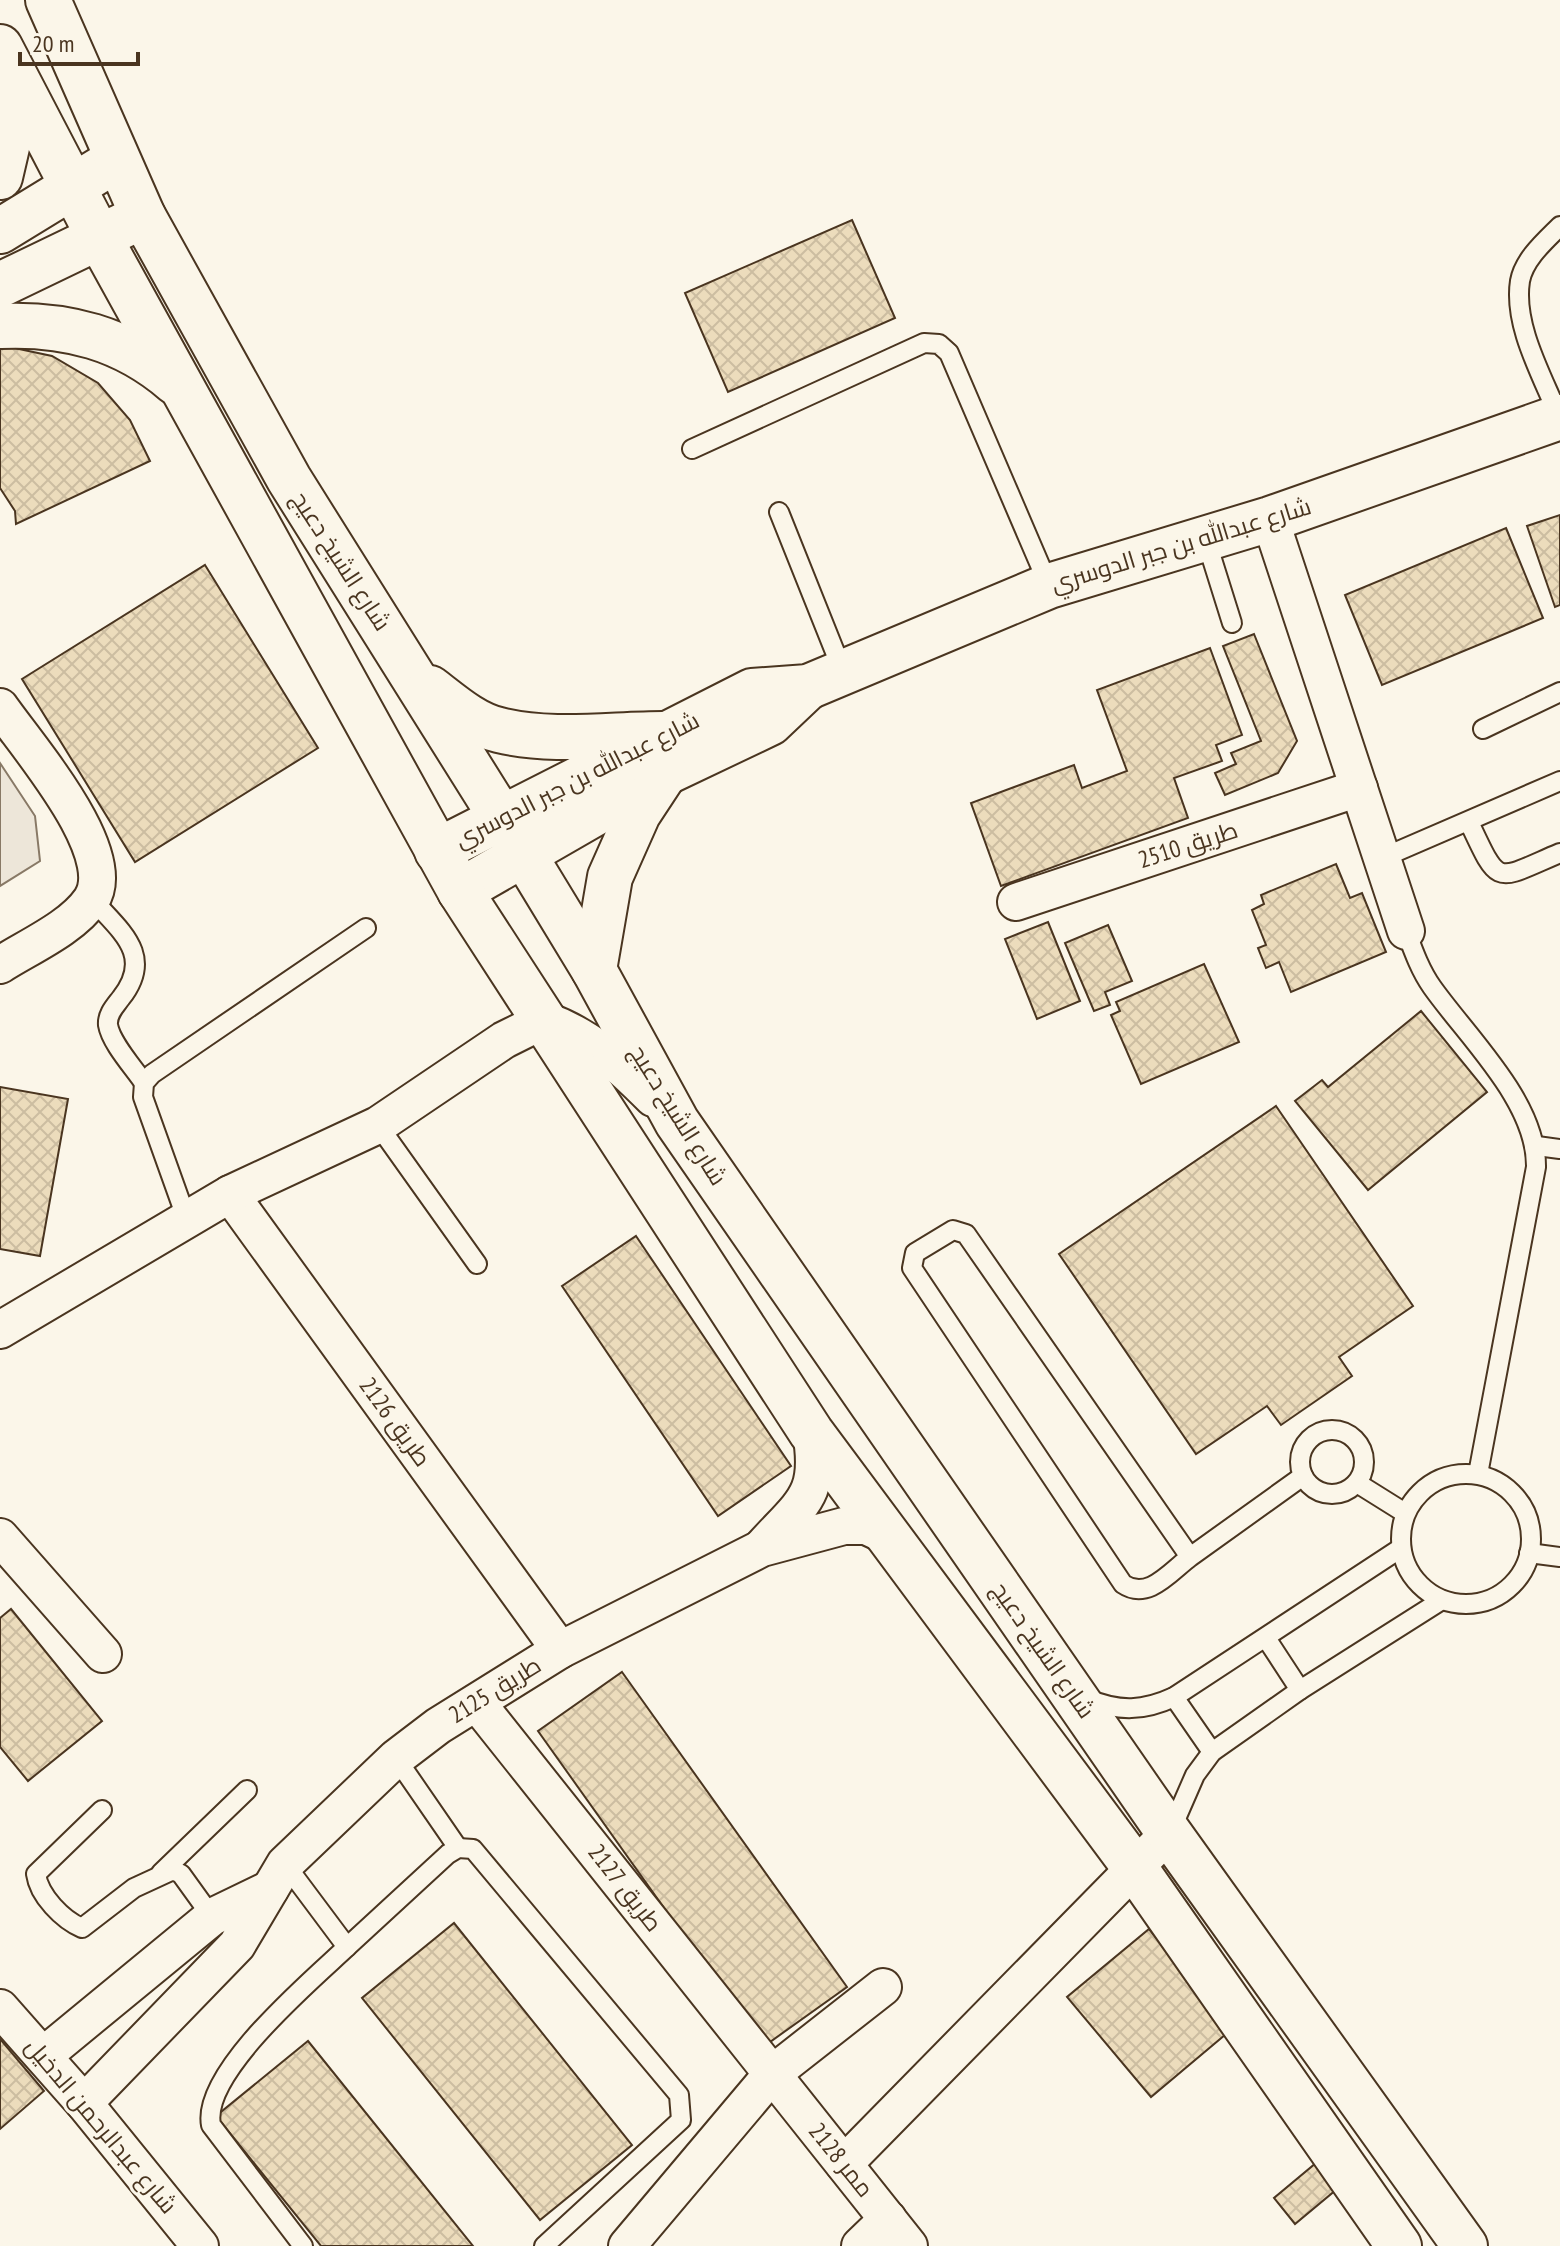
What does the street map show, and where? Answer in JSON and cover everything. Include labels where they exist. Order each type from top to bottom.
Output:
[{"type":"main road","name":"شارع الشيخ دعيج","points":[[48,0],[143,216],[289,479],[415,677],[594,970],[677,1122],[1169,1833],[1465,2246]]},
{"type":"main road","name":"شارع الشيخ دعيج","points":[[6,59],[99,237],[460,891],[811,1432],[1135,1868],[1399,2246]]},
{"type":"main road","points":[[0,177],[14,117],[6,59]]},
{"type":"main road","points":[[0,231],[116,160]]},
{"type":"main road","points":[[0,285],[143,216]]},
{"type":"main road","points":[[0,326],[43,325],[97,336],[157,367],[183,389]]},
{"type":"main road","name":"شارع عبدالله بن جبر الدوسري","points":[[437,851],[512,835],[664,753],[770,723],[826,679],[1049,586],[1270,519],[1560,417]]},
{"type":"main road","points":[[415,677],[463,714],[499,730],[555,735],[664,753],[610,877],[594,970]]},
{"type":"main road","name":"شارع عبدالله بن جبر الدوسري","points":[[460,891],[512,835]]},
{"type":"street","points":[[1270,519],[1406,931]]},
{"type":"street","points":[[0,707],[94,849],[98,874],[92,899],[74,917],[0,965]]},
{"type":"street","name":"طريق 2510","points":[[1016,902],[1359,788]]},
{"type":"street","points":[[0,1330],[230,1194],[378,1125],[504,1040],[544,1020],[593,1043],[622,1066],[677,1122]]},
{"type":"street","name":"طريق 2126","points":[[230,1194],[560,1650]]},
{"type":"street","name":"طريق 2125","points":[[762,1548],[811,1488],[817,1467],[811,1432]]},
{"type":"street","name":"طريق 2125","points":[[84,2103],[237,1945],[278,1877],[396,1758],[560,1650],[762,1548],[844,1526],[866,1526],[892,1538]]},
{"type":"street","points":[[0,1537],[103,1654]]},
{"type":"street","name":"طريق 2127","points":[[477,1703],[772,2074]]},
{"type":"street","points":[[844,2164],[1169,1833]]},
{"type":"street","name":"طريق 2125","points":[[43,2056],[212,1917],[278,1877]]},
{"type":"street","points":[[627,2246],[772,2074],[883,1987]]},
{"type":"street","name":"شارع عبدالرحمن الدخيل","points":[[0,2008],[84,2103],[200,2246]]},
{"type":"street","name":"ممر 2128","points":[[772,2074],[899,2232]]},
{"type":"street","points":[[860,2246],[899,2232]]},
{"type":"lane","points":[[1560,226],[1529,260],[1520,281],[1526,332],[1560,417]]},
{"type":"lane","points":[[692,449],[924,343],[939,344],[949,353],[990,442],[1049,586]]},
{"type":"lane","points":[[779,512],[826,679]]},
{"type":"lane","points":[[1206,540],[1232,623]]},
{"type":"lane","points":[[1483,729],[1560,692]]},
{"type":"lane","points":[[1382,858],[1560,781]]},
{"type":"lane","points":[[1469,822],[1490,868],[1500,874],[1510,874],[1560,853]]},
{"type":"lane","points":[[92,899],[129,942],[136,957],[135,972],[110,1013],[108,1026],[144,1083],[143,1097],[187,1220]]},
{"type":"lane","points":[[144,1083],[152,1074],[366,928]]},
{"type":"lane","points":[[1406,931],[1431,986],[1494,1070],[1531,1127],[1537,1146],[1536,1167],[1478,1474]]},
{"type":"lane","points":[[378,1125],[477,1264]]},
{"type":"lane","points":[[1537,1146],[1560,1149]]},
{"type":"lane","points":[[1190,1557],[966,1234],[953,1230],[915,1253],[912,1268],[1123,1584],[1133,1591],[1146,1591],[1303,1476]]},
{"type":"lane","points":[[1330,1429],[1343,1431],[1361,1448],[1363,1472],[1357,1483],[1347,1491],[1322,1493],[1303,1476],[1300,1464],[1308,1440],[1330,1429]]},
{"type":"lane","points":[[1478,1474],[1497,1482],[1514,1495],[1525,1512],[1531,1532],[1529,1553],[1523,1571],[1497,1597],[1479,1603],[1442,1600],[1415,1580],[1401,1548],[1405,1513],[1427,1486],[1443,1477],[1478,1474]]},
{"type":"lane","points":[[1357,1483],[1405,1513]]},
{"type":"lane","points":[[1066,1683],[1085,1698],[1106,1707],[1129,1710],[1153,1707],[1174,1697],[1401,1548]]},
{"type":"lane","points":[[1529,1553],[1560,1557]]},
{"type":"lane","points":[[1169,1833],[1195,1775],[1212,1752],[1300,1690],[1442,1600]]},
{"type":"lane","points":[[1266,1638],[1300,1690]]},
{"type":"lane","points":[[1174,1697],[1212,1752]]},
{"type":"lane","points":[[396,1758],[458,1848]]},
{"type":"lane","points":[[102,1810],[36,1874],[47,1898],[67,1920],[82,1928],[134,1888],[161,1873],[247,1790]]},
{"type":"lane","points":[[303,2246],[210,2119],[222,2085],[263,2025],[458,1848],[473,1849],[679,2095],[683,2110],[681,2120],[664,2138],[544,2246]]},
{"type":"lane","points":[[161,1873],[173,1870],[181,1874],[212,1917]]},
{"type":"lane","points":[[278,1877],[347,1947]]},
{"type":"shaded area","points":[[0,763],[35,816],[40,861],[0,886]]},
{"type":"building","points":[[852,220],[895,318],[728,392],[685,293]]},
{"type":"building","points":[[0,345],[52,356],[98,383],[130,420],[150,461],[16,524],[15,511],[0,488]]},
{"type":"building","points":[[1560,515],[1560,605],[1555,607],[1527,526]]},
{"type":"building","points":[[1506,528],[1543,618],[1382,685],[1345,595]]},
{"type":"building","points":[[205,565],[318,748],[135,862],[22,679]]},
{"type":"building","points":[[1254,634],[1297,741],[1278,773],[1225,795],[1215,773],[1236,764],[1231,753],[1261,741],[1223,646]]},
{"type":"building","points":[[1210,648],[1242,735],[1216,745],[1222,761],[1174,778],[1188,818],[1001,886],[971,803],[1074,765],[1082,788],[1127,771],[1097,690]]},
{"type":"building","points":[[1336,864],[1350,898],[1362,893],[1386,952],[1291,992],[1279,962],[1266,968],[1258,948],[1266,945],[1252,910],[1264,904],[1261,895]]},
{"type":"building","points":[[1048,922],[1080,1001],[1037,1019],[1005,939]]},
{"type":"building","points":[[1108,925],[1132,981],[1105,992],[1110,1005],[1094,1011],[1065,943]]},
{"type":"building","points":[[1204,964],[1239,1042],[1141,1084],[1111,1015],[1120,1011],[1116,1002]]},
{"type":"building","points":[[1421,1011],[1487,1092],[1368,1190],[1295,1101],[1322,1080],[1328,1087]]},
{"type":"building","points":[[0,1087],[68,1099],[40,1256],[0,1249]]},
{"type":"building","points":[[1276,1106],[1413,1306],[1339,1357],[1352,1376],[1281,1425],[1267,1406],[1196,1454],[1059,1254]]},
{"type":"building","points":[[636,1236],[791,1466],[718,1516],[562,1286]]},
{"type":"building","points":[[11,1609],[102,1721],[28,1781],[0,1747],[0,1618]]},
{"type":"building","points":[[622,1672],[847,1987],[763,2047],[538,1731]]},
{"type":"building","points":[[454,1923],[632,2145],[540,2220],[362,1998]]},
{"type":"building","points":[[1149,1929],[1232,2029],[1151,2097],[1067,1997]]},
{"type":"building","points":[[0,2039],[44,2091],[0,2129]]},
{"type":"building","points":[[308,2041],[473,2246],[321,2246],[216,2116]]},
{"type":"building","points":[[1322,2158],[1343,2184],[1295,2224],[1274,2198]]}]
